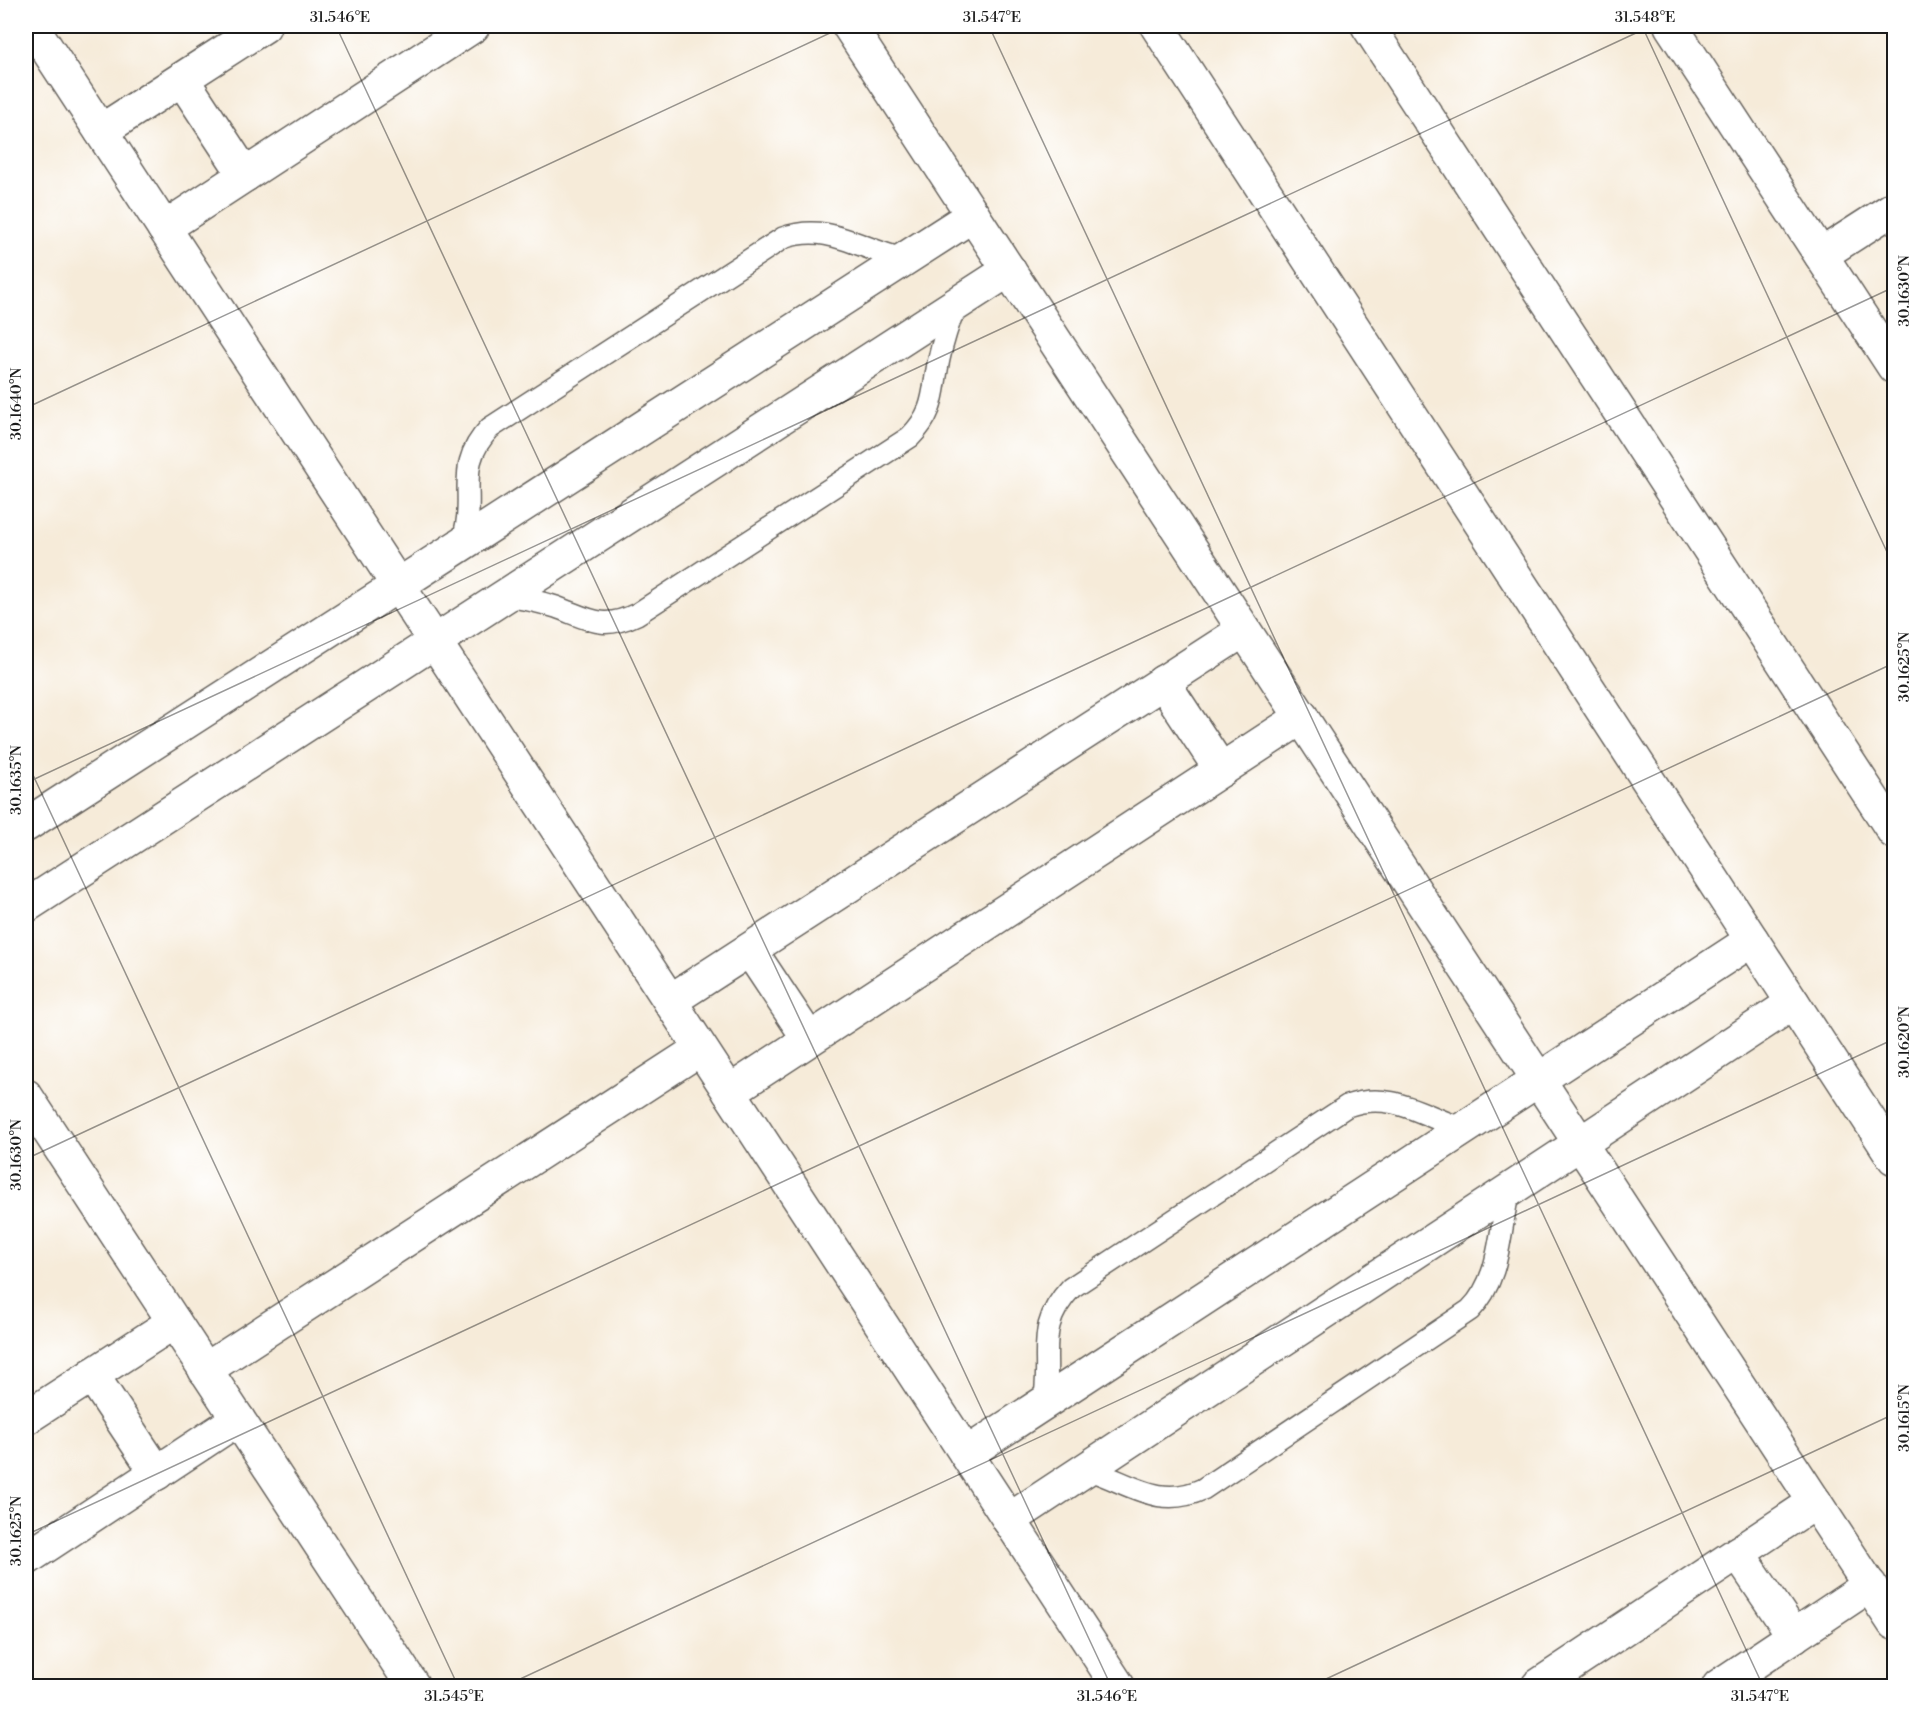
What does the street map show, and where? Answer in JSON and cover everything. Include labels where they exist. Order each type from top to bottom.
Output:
[{"type":"street","points":[[32,26],[1118,1686]]},
{"type":"street","points":[[100,131],[264,26]]},
{"type":"street","points":[[164,228],[473,26]]},
{"type":"street","points":[[849,26],[1894,1623]]},
{"type":"street","points":[[1157,26],[1894,1158]]},
{"type":"street","points":[[1368,26],[1894,832]]},
{"type":"street","points":[[1671,26],[1821,255],[1891,355]]},
{"type":"street","points":[[182,78],[245,175]]},
{"type":"street","points":[[1821,255],[1894,208]]},
{"type":"street","points":[[26,825],[973,215]]},
{"type":"street","points":[[26,906],[1009,270]]},
{"type":"street","points":[[670,1001],[1245,630]]},
{"type":"street","points":[[1163,682],[1221,770]]},
{"type":"street","points":[[729,1092],[1302,717]]},
{"type":"street","points":[[966,1455],[1752,940]]},
{"type":"street","points":[[750,950],[809,1039]]},
{"type":"street","points":[[1009,1520],[1793,1003]]},
{"type":"street","points":[[206,1370],[700,1049]]},
{"type":"street","points":[[26,1096],[413,1686]]},
{"type":"street","points":[[26,1418],[174,1322]]},
{"type":"street","points":[[92,1375],[157,1473]]},
{"type":"street","points":[[26,1558],[238,1419]]},
{"type":"street","points":[[1538,1686],[1815,1502]]},
{"type":"street","points":[[1738,1553],[1794,1636]]},
{"type":"street","points":[[1719,1686],[1870,1585]]},
{"type":"lane","points":[[461,544],[469,517],[467,472],[470,456],[490,428],[783,238],[805,232],[828,233],[903,259]]},
{"type":"lane","points":[[505,596],[554,607],[582,620],[596,623],[625,620],[638,614],[910,437],[921,426],[930,411],[944,341],[956,304]]},
{"type":"lane","points":[[1044,1403],[1048,1375],[1046,1332],[1059,1300],[1071,1288],[1337,1113],[1361,1101],[1391,1101],[1464,1129]]},
{"type":"lane","points":[[1086,1469],[1163,1498],[1177,1498],[1203,1489],[1476,1305],[1490,1284],[1495,1270],[1509,1190]]}]
